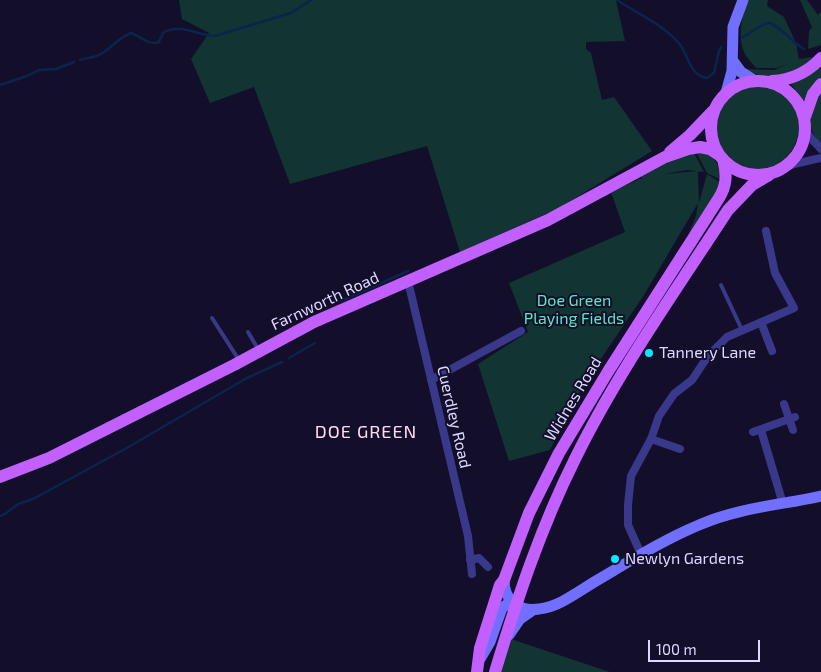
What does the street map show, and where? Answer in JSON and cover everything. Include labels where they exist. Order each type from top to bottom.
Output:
[{"type":"main road","points":[[821,58],[796,76],[781,81],[755,81],[740,84],[726,93],[715,109],[712,121],[711,135],[715,149],[736,171],[752,176],[774,172],[788,162],[798,149],[804,136],[805,123],[813,94],[821,84]]},
{"type":"main road","points":[[769,82],[783,86],[796,97],[803,110],[805,123]]},
{"type":"main road","name":"Farnworth Road","points":[[664,157],[690,135],[715,109]]},
{"type":"main road","name":"Farnworth Road","points":[[0,477],[49,458],[240,362],[314,322],[548,220],[664,157],[700,147],[710,149],[721,157]]},
{"type":"main road","name":"Widnes Road","points":[[477,672],[480,648],[500,585],[504,580],[529,513],[559,453],[591,399],[724,189],[726,175],[721,157]]},
{"type":"main road","name":"Widnes Road","points":[[495,672],[516,604],[549,516],[575,459],[606,400],[728,210],[752,185],[774,172]]},
{"type":"street","points":[[726,93],[733,61],[731,43],[733,27],[743,0]]},
{"type":"street","points":[[733,61],[741,72],[755,81]]},
{"type":"street","points":[[805,123],[809,136],[821,148]]},
{"type":"street","points":[[774,172],[794,164],[821,158]]},
{"type":"street","points":[[641,554],[628,525],[631,476],[652,439],[659,416],[674,394],[692,380],[708,356],[727,337],[794,308],[775,274],[766,231]]},
{"type":"street","name":"Cuerdley Road","points":[[408,281],[468,536],[472,574]]},
{"type":"street","points":[[761,322],[772,351]]},
{"type":"street","points":[[431,380],[521,331]]},
{"type":"street","points":[[784,404],[792,418],[793,430]]},
{"type":"street","points":[[783,504],[757,431],[792,418]]},
{"type":"street","points":[[652,439],[680,449]]},
{"type":"street","points":[[504,643],[520,619],[533,610],[545,608],[562,600],[641,554],[690,529],[713,519],[747,510],[821,496]]},
{"type":"street","points":[[470,560],[480,558],[488,567]]},
{"type":"street","points":[[504,580],[506,597],[516,604]]},
{"type":"street","points":[[480,659],[490,642],[502,608],[509,603],[533,610]]},
{"type":"lane","points":[[721,285],[742,330]]},
{"type":"lane","points":[[212,318],[240,362]]},
{"type":"lane","points":[[248,332],[259,351]]},
{"type":"green space","points":[[179,0],[616,0],[625,41],[586,42],[586,49],[591,53],[602,100],[614,97],[652,151],[559,208],[460,252],[427,146],[290,184],[254,87],[210,103],[191,59],[209,33],[182,19]]},
{"type":"green space","points":[[747,0],[768,0],[767,6],[784,17],[796,43],[799,59],[812,57],[814,59],[798,69],[780,75],[762,76],[745,69],[774,70],[790,63],[777,68],[756,68],[746,56],[742,46],[741,32]]},
{"type":"green space","points":[[800,0],[807,0],[818,15],[821,12],[821,45],[808,49],[809,31],[812,27]]},
{"type":"green space","points":[[821,66],[821,77],[804,101],[791,84]]},
{"type":"green space","points":[[751,86],[773,88],[788,97],[797,110],[799,126],[796,142],[788,156],[776,166],[759,171],[743,169],[730,161],[722,150],[717,136],[717,121],[723,107],[734,95]]},
{"type":"green space","points":[[821,91],[821,144],[812,131],[811,118]]},
{"type":"green space","points":[[702,151],[716,162],[721,180],[707,173],[697,154]]},
{"type":"green space","name":"Doe Green Playing Fields","points":[[694,153],[704,172],[698,171],[699,203],[707,174],[721,183],[719,189],[688,235],[696,216],[698,203],[644,295],[582,387],[550,450],[509,461],[478,364],[528,332],[509,283],[625,232],[611,192],[642,178],[640,175],[681,155]],"holes":[[[687,170],[697,171],[664,174]]]},
{"type":"green space","points":[[508,638],[610,672],[498,672]]},
{"type":"waterway","points":[[80,60],[101,54],[131,33],[151,43],[159,42],[163,33],[175,29],[215,36],[291,13],[311,0]]},
{"type":"waterway","points":[[617,0],[651,21],[675,39],[681,46],[693,70],[701,76],[707,78],[714,73],[721,47]]},
{"type":"waterway","points":[[743,37],[764,24],[770,23],[804,49]]},
{"type":"waterway","points":[[0,85],[39,70],[56,69],[74,62]]},
{"type":"waterway","points":[[341,301],[408,271]]},
{"type":"waterway","points":[[289,358],[315,343]]},
{"type":"waterway","points":[[0,516],[18,504],[33,499],[125,449],[245,379],[282,362]]},
{"type":"place","name":"Tannery Lane","points":[[649,353]]},
{"type":"place","name":"Newlyn Gardens","points":[[615,559]]},
{"type":"district","name":"DOE GREEN","points":[[366,432]]}]
